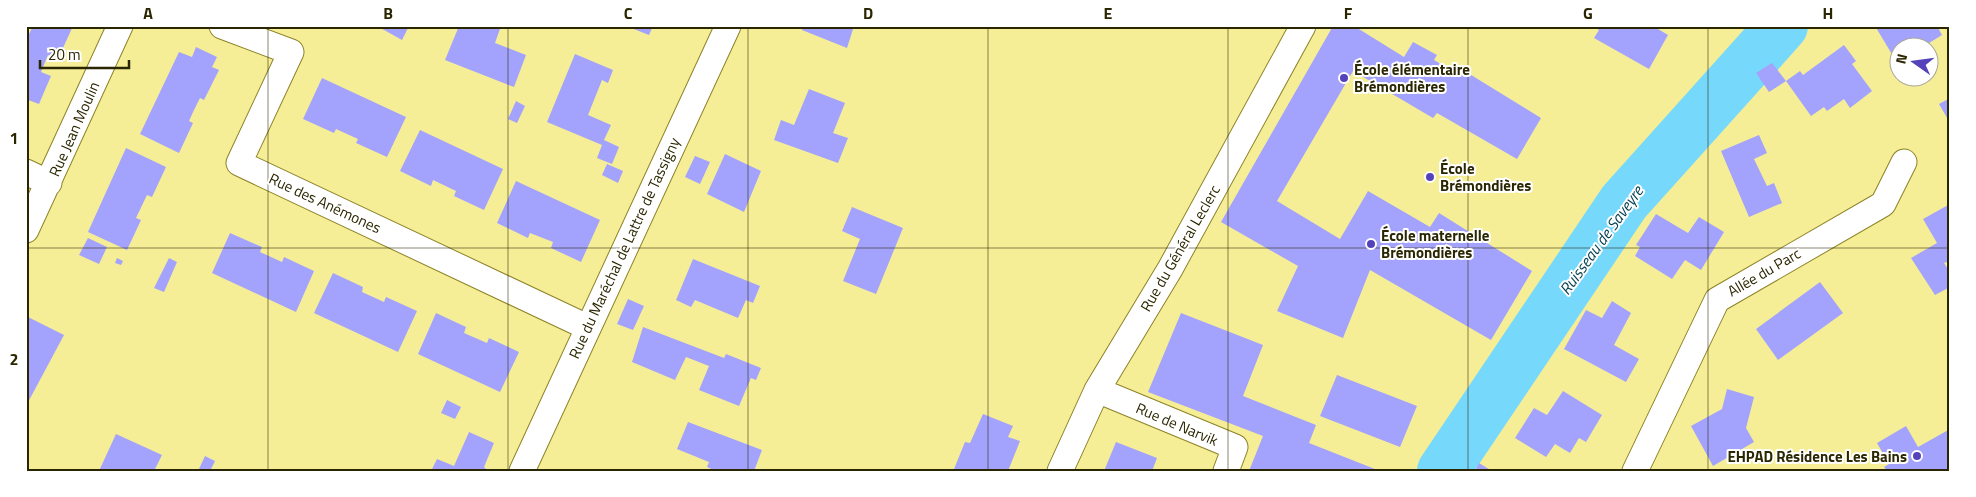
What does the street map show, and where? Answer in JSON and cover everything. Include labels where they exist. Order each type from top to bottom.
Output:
[{"type":"street","name":"Rue Jean Moulin","points":[[26,230],[120,26]]},
{"type":"street","name":"Rue des Anémones","points":[[222,26],[291,52],[239,163],[587,327]]},
{"type":"street","name":"Rue du Maréchal de Lattre de Tassigny","points":[[522,471],[587,327],[728,26]]},
{"type":"street","name":"Rue du Général Leclerc","points":[[1060,471],[1097,390],[1170,269],[1303,26]]},
{"type":"street","name":"Allée du Parc","points":[[1634,471],[1717,300],[1883,204],[1904,162]]},
{"type":"street","points":[[26,172],[49,183]]},
{"type":"street","name":"Rue de Narvik","points":[[1097,390],[1235,448],[1226,471]]},
{"type":"building","points":[[33,26],[73,26],[58,59],[48,55],[41,72],[51,76],[39,104],[28,100],[26,104],[26,40]]},
{"type":"building","points":[[377,26],[409,26],[402,40]]},
{"type":"building","points":[[459,26],[501,26],[495,43],[526,55],[514,87],[445,60]]},
{"type":"building","points":[[626,26],[653,26],[649,35]]},
{"type":"building","points":[[803,26],[854,26],[847,48],[802,30]]},
{"type":"building","points":[[1333,26],[1354,26],[1404,57],[1413,42],[1437,55],[1434,60],[1460,75],[1463,70],[1541,118],[1517,159],[1437,113],[1433,118],[1353,71],[1277,201],[1340,239],[1368,191],[1430,227],[1439,213],[1532,271],[1491,340],[1370,270],[1343,338],[1277,311],[1298,266],[1221,222]]},
{"type":"building","points":[[1593,26],[1653,26],[1668,35],[1649,69],[1594,38],[1599,30]]},
{"type":"building","points":[[1875,26],[1937,26],[1942,35],[1937,38],[1888,38],[1888,48]]},
{"type":"building","points":[[1844,45],[1856,61],[1852,64],[1872,91],[1850,108],[1844,99],[1827,111],[1824,107],[1811,116],[1786,81],[1800,71],[1803,75]]},
{"type":"building","points":[[196,47],[217,57],[212,67],[219,70],[204,100],[200,98],[194,110],[189,121],[193,123],[179,153],[140,134],[179,52],[192,57]]},
{"type":"building","points":[[575,54],[613,70],[608,83],[602,80],[588,115],[611,125],[604,140],[619,147],[612,164],[597,158],[602,145],[547,122]]},
{"type":"building","points":[[1772,63],[1786,81],[1769,92],[1756,73]]},
{"type":"building","points":[[322,78],[406,117],[387,157],[356,143],[358,139],[336,129],[334,133],[303,119]]},
{"type":"building","points":[[809,89],[845,103],[833,133],[848,138],[838,163],[774,140],[781,120],[794,125]]},
{"type":"building","points":[[1950,98],[1950,123],[1939,104]]},
{"type":"building","points":[[516,101],[525,106],[517,123],[508,119]]},
{"type":"building","points":[[420,130],[503,169],[484,210],[454,196],[456,191],[433,180],[431,186],[400,171]]},
{"type":"building","points":[[1759,135],[1767,153],[1754,159],[1767,186],[1774,183],[1782,203],[1749,217],[1721,151]]},
{"type":"building","points":[[126,148],[166,167],[152,197],[147,195],[136,218],[141,220],[127,250],[88,232]]},
{"type":"building","points":[[725,154],[761,171],[744,212],[707,194]]},
{"type":"building","points":[[695,156],[710,162],[700,184],[685,177]]},
{"type":"building","points":[[607,164],[623,171],[618,183],[602,175]]},
{"type":"building","points":[[516,181],[600,220],[581,262],[551,248],[553,242],[530,233],[528,238],[497,223]]},
{"type":"building","points":[[1950,204],[1950,261],[1944,263],[1950,272],[1950,287],[1935,295],[1911,258],[1937,243],[1923,219]]},
{"type":"building","points":[[852,207],[903,228],[876,294],[843,281],[860,239],[842,231]]},
{"type":"building","points":[[1656,214],[1688,233],[1699,217],[1724,232],[1701,270],[1685,260],[1672,279],[1635,256],[1640,247],[1636,245]]},
{"type":"building","points":[[230,233],[262,247],[260,252],[282,262],[284,257],[314,271],[296,312],[212,273]]},
{"type":"building","points":[[88,238],[107,247],[99,264],[79,255]]},
{"type":"building","points":[[117,258],[123,261],[121,265],[115,263]]},
{"type":"building","points":[[169,258],[177,262],[164,292],[154,288]]},
{"type":"building","points":[[693,259],[760,286],[753,303],[746,300],[738,318],[695,300],[691,307],[676,300]]},
{"type":"building","points":[[333,273],[363,287],[362,292],[384,302],[386,297],[417,311],[398,352],[314,313]]},
{"type":"building","points":[[1820,282],[1843,313],[1778,360],[1756,329]]},
{"type":"building","points":[[628,299],[644,306],[633,330],[617,324]]},
{"type":"building","points":[[1612,301],[1631,313],[1614,345],[1639,359],[1626,382],[1564,349],[1586,310],[1602,318]]},
{"type":"building","points":[[436,313],[466,327],[464,333],[487,343],[489,338],[519,352],[500,392],[418,354]]},
{"type":"building","points":[[1181,313],[1263,345],[1243,396],[1316,425],[1309,443],[1380,471],[1249,471],[1263,436],[1148,392]]},
{"type":"building","points":[[26,316],[64,335],[26,406]]},
{"type":"building","points":[[643,327],[724,358],[726,354],[761,368],[756,380],[751,378],[739,406],[699,390],[709,366],[686,357],[675,380],[632,362]]},
{"type":"building","points":[[1337,375],[1417,406],[1400,447],[1320,416]]},
{"type":"building","points":[[1727,389],[1754,397],[1746,428],[1754,442],[1713,466],[1691,426],[1722,409]]},
{"type":"building","points":[[1563,391],[1602,415],[1586,442],[1579,438],[1570,453],[1555,444],[1546,457],[1515,438],[1534,408],[1547,415]]},
{"type":"building","points":[[447,400],[461,407],[455,419],[441,413]]},
{"type":"building","points":[[983,414],[1013,426],[1008,437],[1020,441],[1008,471],[959,471],[954,469],[965,442],[970,443]]},
{"type":"building","points":[[688,422],[762,450],[754,471],[716,471],[707,467],[709,462],[677,449]]},
{"type":"building","name":"EHPAD Résidence Les Bains","points":[[1906,426],[1918,447],[1950,429],[1950,471],[1887,471],[1884,467],[1889,464],[1877,443]]},
{"type":"building","points":[[469,432],[494,443],[484,467],[488,471],[431,471],[437,459],[454,466]]},
{"type":"building","points":[[116,434],[162,455],[154,471],[99,471]]},
{"type":"building","points":[[1116,442],[1157,458],[1152,471],[1104,471]]},
{"type":"building","points":[[205,456],[215,461],[210,471],[199,469]]},
{"type":"building","points":[[1479,463],[1492,471],[1475,471]]},
{"type":"waterway","name":"Ruisseau de Saveyre","points":[[1443,471],[1624,202],[1782,26]]},
{"type":"place","name":"École élémentaire Brémondières","points":[[1344,78]]},
{"type":"place","name":"École Brémondières","points":[[1430,177]]},
{"type":"place","name":"École maternelle Brémondières","points":[[1371,244]]},
{"type":"place","name":"EHPAD Résidence Les Bains","points":[[1917,456]]}]
